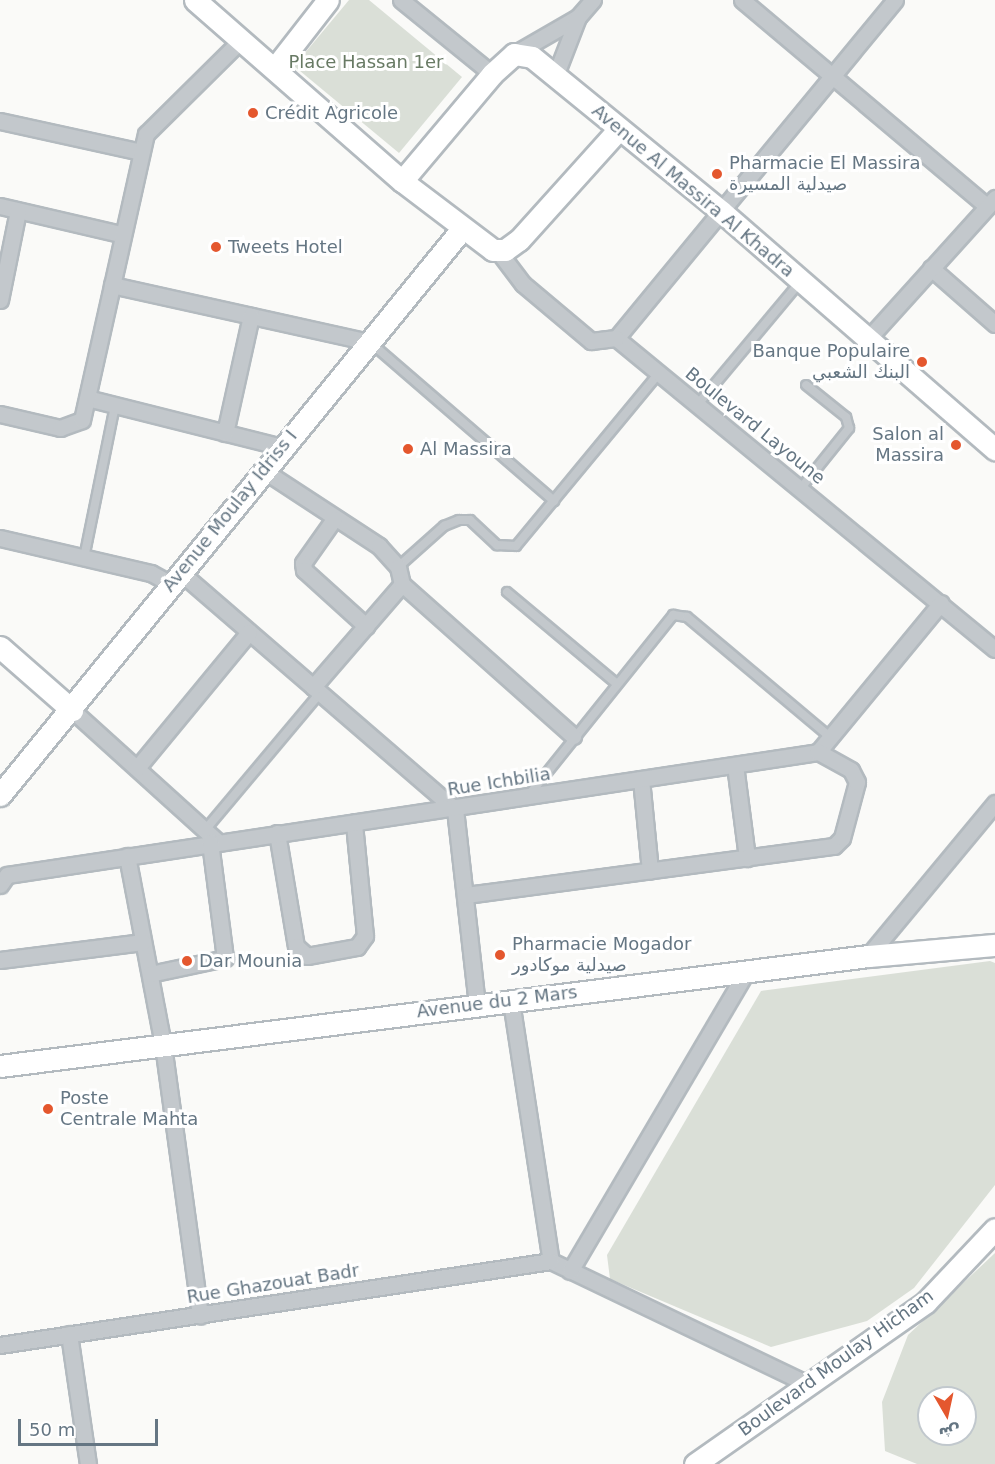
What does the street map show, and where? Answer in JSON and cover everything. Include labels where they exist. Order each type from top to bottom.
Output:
[{"type":"street","points":[[195,0],[402,181],[462,230],[498,251],[523,284],[582,335],[598,343],[616,338],[722,212],[830,74],[895,0]]},
{"type":"street","points":[[275,68],[328,0]]},
{"type":"street","points":[[401,0],[492,74]]},
{"type":"street","points":[[402,181],[492,74],[514,54],[578,17],[594,0]]},
{"type":"street","points":[[741,0],[991,202],[866,341]]},
{"type":"street","points":[[555,74],[578,17]]},
{"type":"street","points":[[0,414],[71,426],[82,420],[91,399],[120,234],[146,134],[241,40]]},
{"type":"street","name":"Avenue Al Massira Al Khadra","points":[[514,54],[532,57],[555,74],[618,130],[722,212],[866,341],[995,449]]},
{"type":"street","points":[[0,121],[141,152]]},
{"type":"street","points":[[498,251],[519,240],[618,130]]},
{"type":"street","points":[[0,206],[120,234]]},
{"type":"street","points":[[0,300],[18,211]]},
{"type":"street","name":"Avenue Moulay Idriss I","points":[[0,794],[72,710],[263,470],[462,230]]},
{"type":"street","points":[[931,268],[995,324]]},
{"type":"street","points":[[112,285],[370,342]]},
{"type":"street","points":[[225,433],[251,316]]},
{"type":"street","name":"Boulevard Layoune","points":[[616,338],[993,644]]},
{"type":"street","points":[[91,399],[282,447]]},
{"type":"street","points":[[263,470],[334,519],[379,546],[398,567],[402,584],[573,736]]},
{"type":"street","points":[[334,519],[303,563],[304,570],[366,626]]},
{"type":"street","points":[[0,538],[176,578],[249,632],[455,809],[477,1005]]},
{"type":"street","points":[[316,690],[402,584]]},
{"type":"street","points":[[466,895],[747,858],[839,843],[857,782],[851,770],[819,752],[829,736],[941,603]]},
{"type":"street","points":[[137,768],[249,632]]},
{"type":"street","points":[[0,647],[137,768],[210,838],[225,958],[150,974]]},
{"type":"street","name":"Rue Ichbilia","points":[[2,876],[127,856],[210,838],[278,833],[455,809],[819,752]]},
{"type":"street","points":[[735,765],[747,858]]},
{"type":"street","points":[[641,779],[651,871]]},
{"type":"street","points":[[868,956],[995,803]]},
{"type":"street","points":[[278,833],[296,946],[306,956],[357,947],[365,936],[354,823]]},
{"type":"street","points":[[127,856],[164,1045],[200,1315]]},
{"type":"street","points":[[0,960],[143,942]]},
{"type":"street","name":"Avenue du 2 Mars","points":[[0,1066],[868,956],[995,945]]},
{"type":"street","points":[[570,1270],[747,971]]},
{"type":"street","points":[[511,1001],[551,1261],[810,1385]]},
{"type":"street","name":"Boulevard Moulay Hicham","points":[[695,1464],[926,1302],[995,1229]]},
{"type":"street","name":"Rue Ghazouat Badr","points":[[0,1345],[551,1261]]},
{"type":"street","points":[[69,1334],[88,1464]]},
{"type":"lane","points":[[698,404],[800,282]]},
{"type":"lane","points":[[370,342],[554,501]]},
{"type":"lane","points":[[398,567],[444,526],[459,520],[470,520],[497,545],[516,546],[659,373]]},
{"type":"lane","points":[[801,488],[849,428],[846,417],[806,385]]},
{"type":"lane","points":[[84,558],[115,405]]},
{"type":"lane","points":[[507,592],[616,683]]},
{"type":"lane","points":[[527,798],[573,736],[667,620],[681,614],[829,736]]},
{"type":"lane","points":[[210,838],[316,690]]},
{"type":"green space","name":"Place Hassan 1er","points":[[349,0],[369,0],[462,77],[399,153],[294,66]]},
{"type":"green space","points":[[990,961],[995,963],[995,1185],[914,1288],[867,1321],[771,1347],[610,1279],[607,1255],[761,991]]},
{"type":"green space","points":[[995,1253],[995,1464],[917,1464],[885,1451],[882,1402],[908,1335]]},
{"type":"place","name":"Crédit Agricole","points":[[253,113]]},
{"type":"place","name":"Pharmacie El Massira صيدلية المسيرة","points":[[717,174]]},
{"type":"place","name":"Tweets Hotel","points":[[216,247]]},
{"type":"place","name":"Banque Populaire البنك الشعبي","points":[[922,362]]},
{"type":"place","name":"Salon al Massira","points":[[956,445]]},
{"type":"place","name":"Al Massira","points":[[408,449]]},
{"type":"place","name":"Pharmacie Mogador صيدلية موكادور","points":[[500,955]]},
{"type":"place","name":"Dar Mounia","points":[[187,961]]},
{"type":"place","name":"Poste Centrale Mahta","points":[[48,1109]]}]
